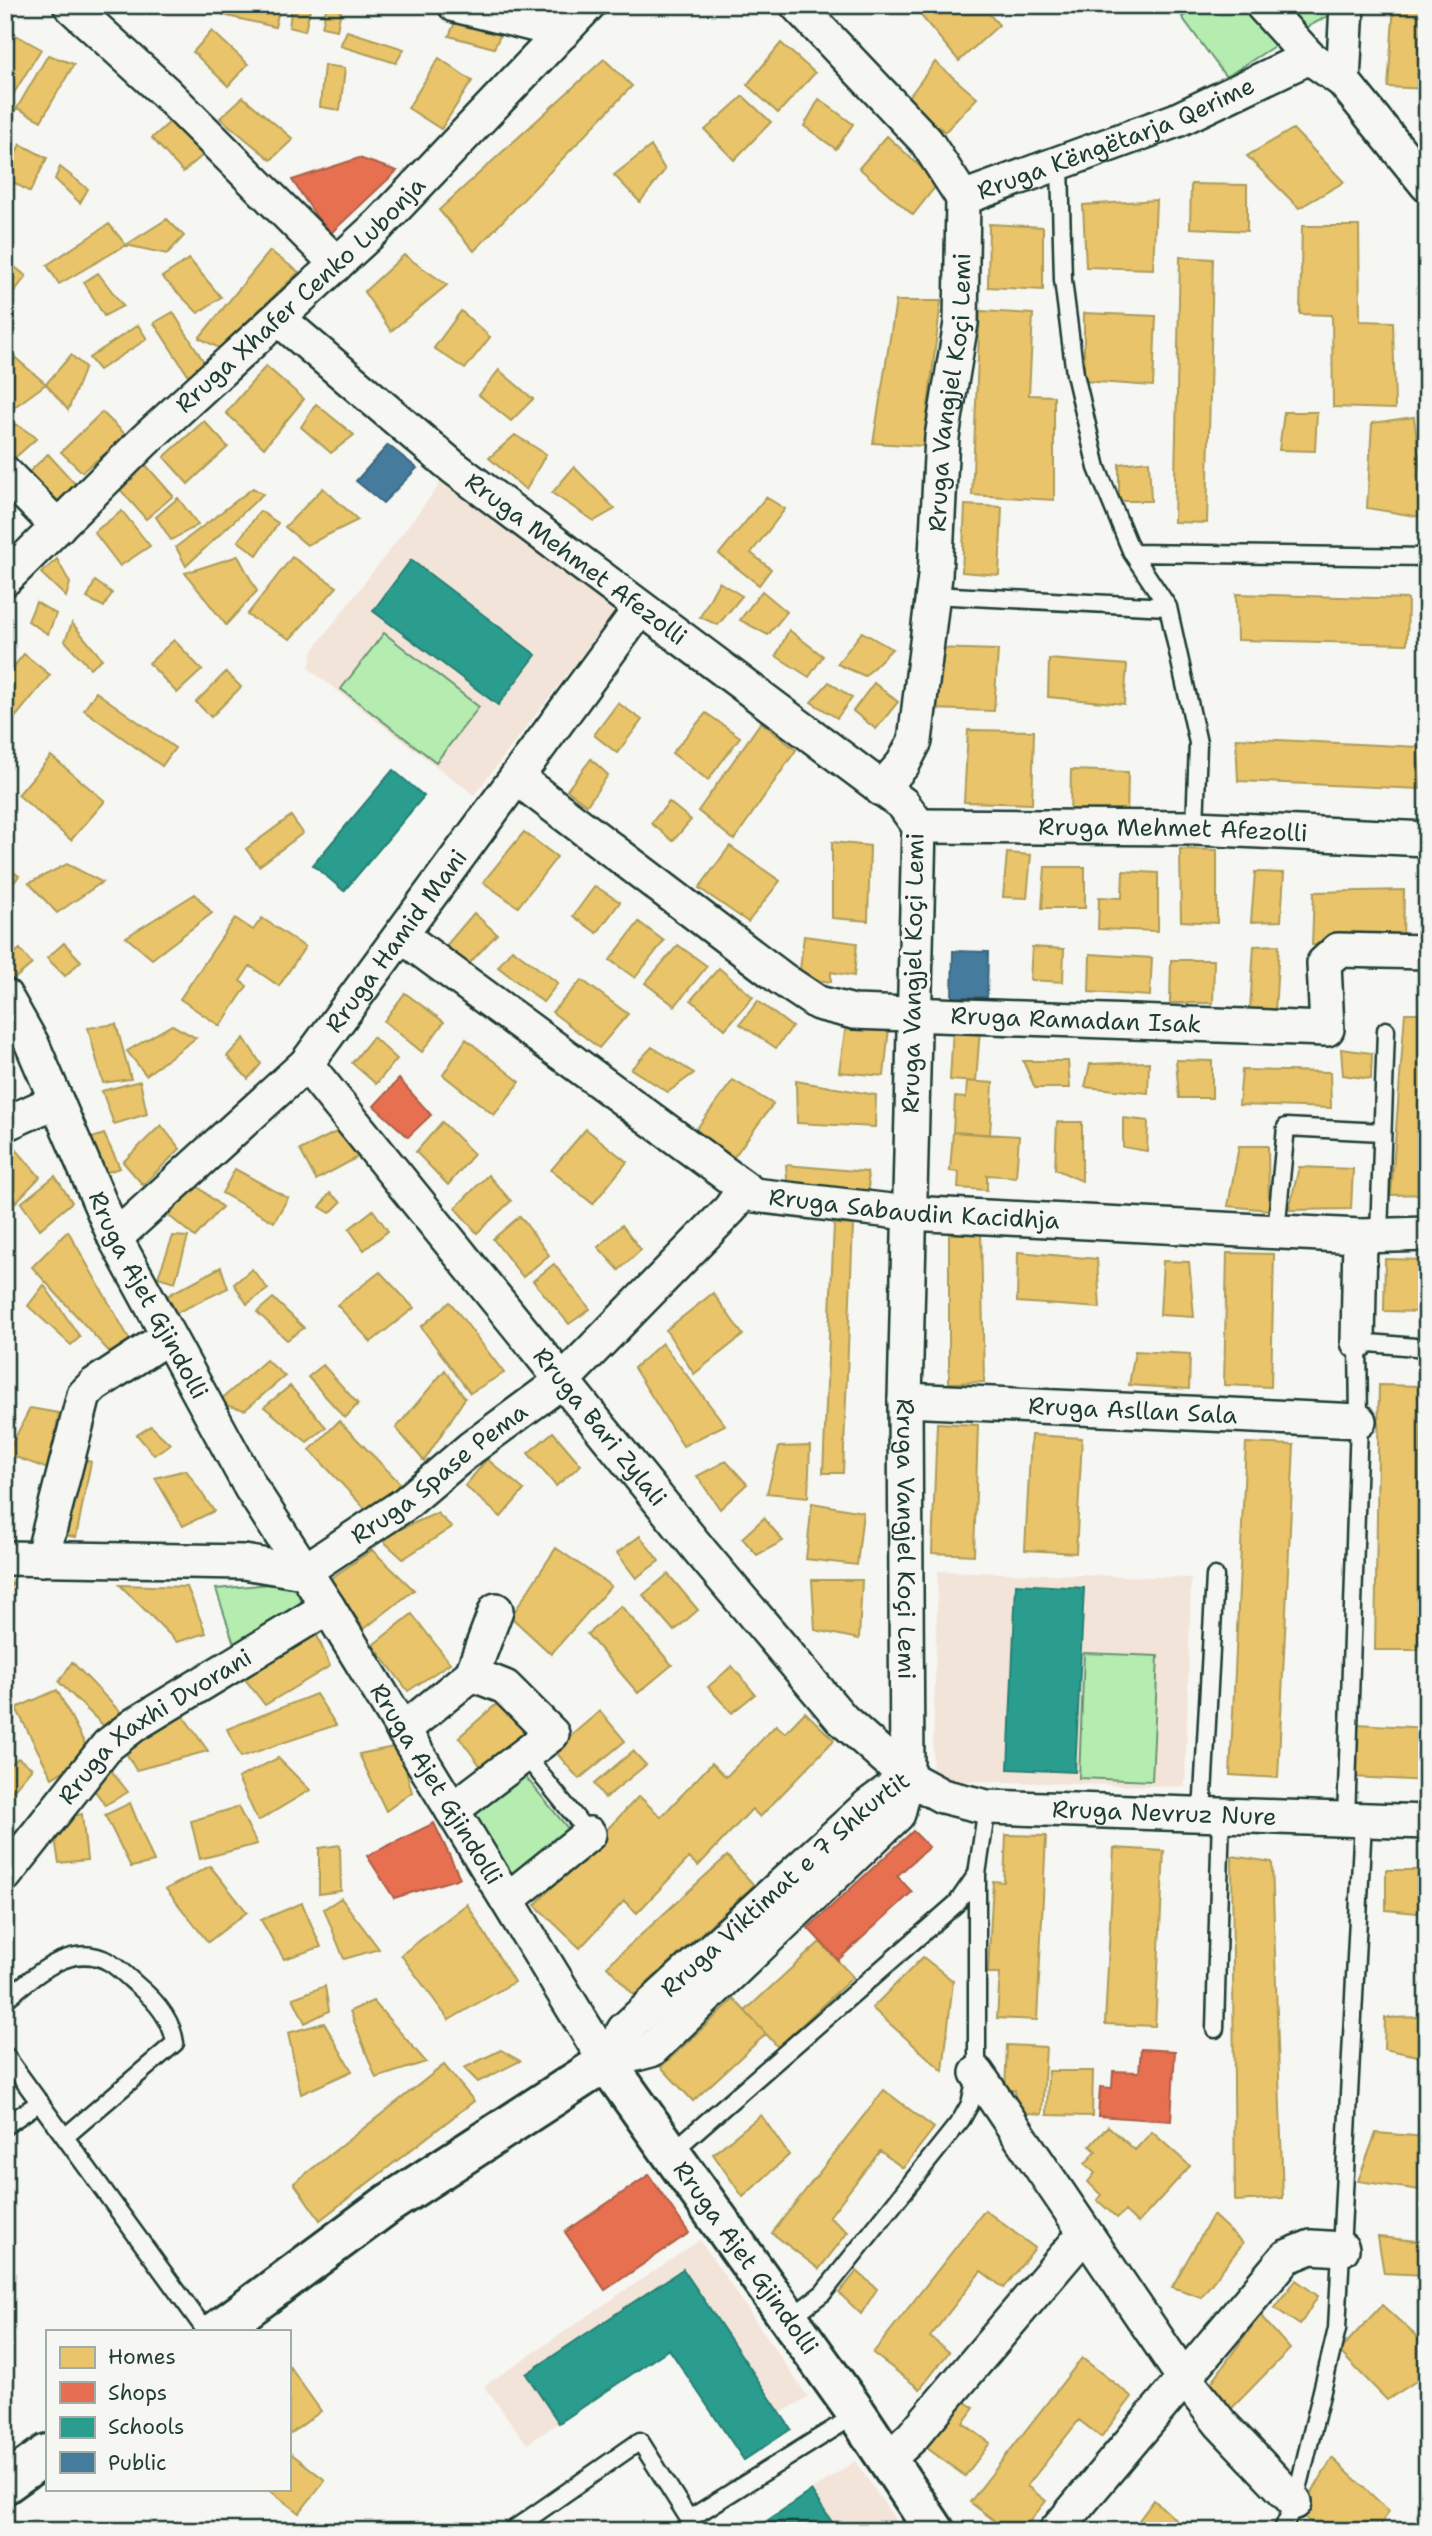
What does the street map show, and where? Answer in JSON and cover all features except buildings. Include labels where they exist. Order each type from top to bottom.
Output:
[{"type":"street","points":[[71,5],[165,92],[326,253],[335,266]]},
{"type":"street","points":[[456,5],[563,32]]},
{"type":"street","name":"Rruga Xhafer Cenko Lubonja","points":[[5,579],[144,441],[379,225],[588,5]]},
{"type":"street","name":"Rruga Këngëtarja Qerime","points":[[797,5],[926,141],[963,198],[1060,165],[1177,120],[1309,57]]},
{"type":"street","points":[[1262,5],[1309,57],[1343,81],[1427,186]]},
{"type":"street","points":[[1343,81],[1347,5]]},
{"type":"street","name":"Rruga Vangjel Koçi Lemi","points":[[907,1777],[905,1400],[919,826],[903,804],[881,789],[903,764],[915,741],[932,595],[942,436],[961,323],[963,198]]},
{"type":"street","name":"Rruga Mehmet Afezolli","points":[[279,319],[453,467],[881,789]]},
{"type":"street","points":[[5,473],[58,527]]},
{"type":"street","name":"Rruga Hamid Mani","points":[[115,1238],[306,1064],[640,609]]},
{"type":"street","name":"Rruga Ramadan Isak","points":[[517,778],[818,1003],[842,1011],[915,1016],[1327,1029],[1324,963],[1338,950],[1427,952]]},
{"type":"street","name":"Rruga Mehmet Afezolli","points":[[919,826],[1195,828],[1427,839]]},
{"type":"street","name":"Rruga Sabaudin Kacidhja","points":[[402,936],[744,1189],[763,1197],[908,1213],[1369,1236],[1427,1234]]},
{"type":"street","name":"Rruga Ajet Gjindolli","points":[[5,996],[33,1044],[115,1238],[251,1488],[328,1607],[606,2062],[857,2414],[935,2531]]},
{"type":"street","name":"Rruga Bari Zylali","points":[[306,1064],[701,1552],[842,1719],[907,1777]]},
{"type":"street","points":[[5,1124],[56,1101]]},
{"type":"street","name":"Rruga Spase Pema","points":[[303,1572],[405,1504],[471,1448],[562,1381],[730,1209],[744,1189]]},
{"type":"street","points":[[1358,1342],[1369,1236]]},
{"type":"street","points":[[42,1559],[84,1395],[94,1385],[167,1337]]},
{"type":"street","name":"Rruga Asllan Sala","points":[[905,1400],[1359,1421]]},
{"type":"street","points":[[5,1558],[244,1562],[303,1572]]},
{"type":"street","name":"Rruga Xaxhi Dvorani","points":[[5,1875],[108,1745],[134,1725],[328,1607]]},
{"type":"street","points":[[403,1730],[472,1674],[496,1610]]},
{"type":"street","points":[[452,1810],[552,1734],[505,1687],[472,1674]]},
{"type":"street","name":"Rruga Nevruz Nure","points":[[907,1777],[942,1796],[987,1807],[1427,1822]]},
{"type":"street","name":"Rruga Viktimat e 7 Shkurtit","points":[[218,2330],[388,2204],[606,2062],[624,2030],[869,1805],[907,1777]]},
{"type":"street","points":[[507,1900],[589,1834]]},
{"type":"street","points":[[977,2073],[1186,2379],[1288,2516]]},
{"type":"street","points":[[886,2461],[912,2437],[1085,2233]]},
{"type":"street","points":[[1056,2531],[1286,2257],[1311,2247],[1342,2249]]},
{"type":"street","points":[[5,2484],[46,2455]]},
{"type":"lane","points":[[1060,165],[1063,280],[1074,374],[1097,468],[1132,552],[1168,607],[1198,743],[1195,828]]},
{"type":"lane","points":[[1132,552],[1427,557]]},
{"type":"lane","points":[[932,595],[1168,607]]},
{"type":"lane","points":[[1369,1236],[1382,1132],[1386,1030]]},
{"type":"lane","points":[[1276,1231],[1286,1127],[1382,1132]]},
{"type":"lane","points":[[1288,2516],[1337,2329],[1342,2249],[1354,1821],[1358,1342],[1427,1348]]},
{"type":"lane","points":[[1214,1576],[1212,1814],[1215,2029]]},
{"type":"lane","points":[[525,1755],[589,1834]]},
{"type":"lane","points":[[789,2319],[823,2292],[961,2120],[970,2104],[977,2073],[977,1874],[987,1807]]},
{"type":"lane","points":[[671,2153],[957,1903],[977,1874]]},
{"type":"lane","points":[[5,2000],[50,1964],[81,1956],[107,1961],[145,1992],[172,2025],[175,2043],[66,2136]]},
{"type":"lane","points":[[5,2054],[205,2330]]},
{"type":"lane","points":[[5,2126],[40,2102]]},
{"type":"lane","points":[[510,2531],[640,2441],[689,2519],[857,2414]]},
{"type":"shaded area","points":[[447,475],[619,607],[474,795],[309,669],[313,650]]},
{"type":"shaded area","points":[[938,1571],[1191,1578],[1185,1787],[932,1780]]},
{"type":"shaded area","points":[[700,2240],[808,2397],[781,2413],[791,2429],[744,2460],[669,2349],[527,2444],[484,2386]]},
{"type":"shaded area","points":[[855,2461],[903,2531],[752,2531]]},
{"type":"green space","points":[[1201,5],[1248,5],[1279,43],[1226,77],[1182,17]]},
{"type":"green space","points":[[1281,5],[1333,5],[1332,14],[1298,32]]},
{"type":"green space","points":[[384,633],[479,707],[436,762],[341,689]]},
{"type":"green space","points":[[293,1582],[302,1603],[234,1644],[216,1589]]},
{"type":"green space","points":[[1084,1653],[1158,1656],[1152,1781],[1079,1778]]},
{"type":"green space","points":[[519,1769],[571,1832],[508,1879],[466,1811]]}]
